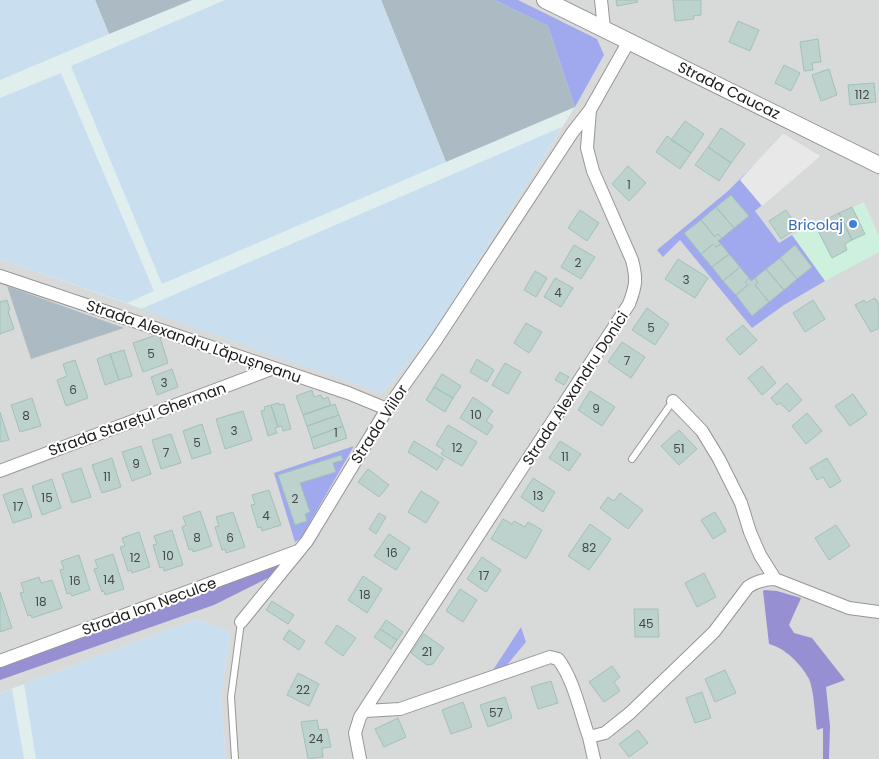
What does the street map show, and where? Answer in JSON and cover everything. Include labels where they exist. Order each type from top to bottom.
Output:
[{"type":"street","name":"Strada Caucaz","points":[[545,0],[879,165]]},
{"type":"street","points":[[601,0],[604,28]]},
{"type":"street","name":"Strada Alexandru Donici","points":[[360,759],[354,733],[360,718],[629,304],[635,288],[636,275],[632,260],[593,171],[587,148],[590,110],[629,41]]},
{"type":"street","name":"Strada Viilor","points":[[241,622],[307,540],[387,409],[436,340],[572,133],[590,110]]},
{"type":"street","name":"Strada Alexandru Lăpușneanu","points":[[0,276],[348,393],[387,409]]},
{"type":"street","name":"Strada Starețul Gherman","points":[[0,471],[274,368]]},
{"type":"street","points":[[673,402],[702,431],[719,459],[742,503],[757,549],[775,579]]},
{"type":"street","name":"Strada Ion Neculce","points":[[0,660],[298,551]]},
{"type":"street","points":[[588,737],[605,733],[630,713],[714,632],[748,587],[756,582],[775,579],[849,608],[879,612]]},
{"type":"street","points":[[366,711],[400,709],[550,657],[558,658],[569,680],[594,759]]},
{"type":"lane","points":[[632,459],[673,402]]},
{"type":"lane","name":"Strada Viilor","points":[[235,759],[231,697],[241,622]]},
{"type":"shaded area","points":[[0,0],[95,0],[109,34],[0,80]]},
{"type":"shaded area","points":[[95,0],[192,0],[109,34]]},
{"type":"shaded area","points":[[225,0],[381,0],[446,162],[162,284],[71,66]]},
{"type":"shaded area","points":[[381,0],[495,0],[548,26],[575,107],[446,162]]},
{"type":"shaded area","points":[[495,0],[879,0],[879,759],[226,759],[221,698],[230,632],[197,619],[0,693],[0,259],[382,393],[431,336],[575,107],[548,26]]},
{"type":"shaded area","points":[[495,0],[518,0],[597,39],[604,55],[575,107],[548,26]]},
{"type":"shaded area","points":[[61,73],[154,291],[127,303],[0,259],[0,98]]},
{"type":"shaded area","points":[[562,127],[431,336],[382,393],[141,309]]},
{"type":"shaded area","points":[[783,133],[821,156],[755,211],[779,243],[792,235],[825,281],[784,305],[752,328],[680,240],[663,257],[657,250],[728,191]]},
{"type":"shaded area","points":[[783,133],[821,156],[762,206],[740,180]]},
{"type":"shaded area","points":[[864,202],[879,236],[879,252],[825,281],[792,235]]},
{"type":"shaded area","points":[[7,286],[124,328],[31,359]]},
{"type":"shaded area","points":[[354,446],[301,538],[295,542],[274,473]]},
{"type":"shaded area","points":[[280,564],[270,577],[214,605],[0,680],[0,665]]},
{"type":"shaded area","points":[[763,591],[777,591],[801,598],[789,625],[794,633],[812,638],[845,680],[826,687],[830,726],[829,759],[823,759],[823,728],[817,730],[809,679],[792,657],[781,649],[769,644]]},
{"type":"shaded area","points":[[197,619],[230,632],[221,698],[226,759],[36,759],[24,684]]},
{"type":"shaded area","points":[[521,627],[526,642],[507,665],[493,670]]},
{"type":"shaded area","points":[[12,689],[24,759],[0,759],[0,693]]},
{"type":"building","points":[[616,0],[637,0],[638,2],[617,6]]},
{"type":"building","points":[[673,0],[701,0],[701,15],[693,16],[694,19],[675,21]]},
{"type":"building","points":[[738,21],[759,30],[750,51],[729,42]]},
{"type":"building","points":[[818,39],[821,62],[812,63],[813,70],[804,71],[800,42]]},
{"type":"building","points":[[784,65],[800,73],[791,91],[775,83]]},
{"type":"building","points":[[829,69],[837,95],[821,101],[812,75]]},
{"type":"building","points":[[874,83],[876,102],[850,105],[848,85]]},
{"type":"building","points":[[685,121],[704,134],[691,153],[671,140]]},
{"type":"building","points":[[721,128],[745,144],[731,163],[708,147]]},
{"type":"building","points":[[667,136],[691,153],[680,169],[656,152]]},
{"type":"building","points":[[708,147],[731,163],[719,181],[695,165]]},
{"type":"building","points":[[628,166],[646,183],[629,201],[612,184]]},
{"type":"building","points":[[731,195],[749,216],[734,228],[716,207]]},
{"type":"building","points":[[716,207],[734,228],[722,238],[718,234],[715,237],[701,220]]},
{"type":"building","points":[[852,207],[865,234],[852,240],[839,213]]},
{"type":"building","points":[[580,210],[599,223],[587,241],[568,228]]},
{"type":"building","points":[[786,210],[798,228],[781,239],[769,221]]},
{"type":"building","points":[[839,213],[852,240],[845,244],[847,250],[832,258],[815,225]]},
{"type":"building","points":[[701,220],[715,237],[718,234],[722,238],[718,241],[721,244],[716,247],[713,244],[701,254],[684,233]]},
{"type":"building","points":[[713,244],[716,247],[721,244],[729,254],[712,267],[701,254]]},
{"type":"building","points":[[574,245],[595,257],[581,279],[561,267]]},
{"type":"building","points":[[795,245],[812,267],[797,279],[780,258]]},
{"type":"building","points":[[729,254],[740,267],[723,281],[712,267]]},
{"type":"building","points":[[780,258],[797,279],[784,290],[766,269]]},
{"type":"building","points":[[678,259],[708,278],[695,298],[665,279]]},
{"type":"building","points":[[740,267],[749,278],[745,282],[748,285],[736,295],[723,281]]},
{"type":"building","points":[[766,269],[784,290],[769,302],[755,285],[758,283],[755,278]]},
{"type":"building","points":[[535,271],[547,278],[536,297],[524,290]]},
{"type":"building","points":[[555,278],[573,288],[561,307],[544,297]]},
{"type":"building","points":[[749,278],[751,281],[755,278],[758,283],[755,285],[769,302],[752,316],[736,295],[748,285],[745,282]]},
{"type":"building","points":[[875,298],[879,305],[879,328],[871,332],[855,305],[864,300],[866,303]]},
{"type":"building","points":[[7,300],[10,310],[8,311],[14,329],[0,334],[0,302]]},
{"type":"building","points":[[813,300],[825,319],[805,332],[793,313]]},
{"type":"building","points":[[647,308],[669,324],[655,345],[632,330]]},
{"type":"building","points":[[526,323],[542,332],[529,353],[514,343]]},
{"type":"building","points":[[743,325],[757,340],[740,355],[726,339]]},
{"type":"building","points":[[159,334],[168,363],[143,372],[133,343]]},
{"type":"building","points":[[622,342],[645,357],[631,378],[608,362]]},
{"type":"building","points":[[124,350],[132,376],[119,380],[110,354]]},
{"type":"building","points":[[110,354],[119,380],[105,385],[97,359]]},
{"type":"building","points":[[477,359],[494,370],[487,382],[470,372]]},
{"type":"building","points":[[75,360],[88,398],[66,406],[57,380],[67,376],[63,364]]},
{"type":"building","points":[[505,363],[521,372],[508,394],[492,385]]},
{"type":"building","points":[[762,366],[776,383],[762,395],[748,378]]},
{"type":"building","points":[[172,369],[178,387],[157,395],[151,377]]},
{"type":"building","points":[[560,372],[569,377],[564,385],[555,380]]},
{"type":"building","points":[[442,374],[461,386],[453,398],[434,387]]},
{"type":"building","points":[[787,383],[802,400],[789,412],[780,403],[777,405],[771,398]]},
{"type":"building","points":[[434,387],[453,398],[445,412],[426,400]]},
{"type":"building","points":[[312,390],[314,397],[321,395],[323,399],[328,397],[331,405],[303,415],[296,396]]},
{"type":"building","points":[[590,391],[615,407],[602,426],[578,410]]},
{"type":"building","points":[[853,394],[867,414],[850,426],[835,406]]},
{"type":"building","points":[[473,397],[493,411],[486,421],[493,426],[487,435],[460,418]]},
{"type":"building","points":[[32,398],[41,426],[20,432],[11,405]]},
{"type":"building","points":[[279,403],[279,405],[284,404],[291,429],[283,431],[282,426],[278,427],[271,405]]},
{"type":"building","points":[[335,404],[339,415],[307,426],[303,415]]},
{"type":"building","points":[[271,405],[278,427],[275,428],[277,433],[268,436],[261,411],[265,410],[264,407]]},
{"type":"building","points":[[243,411],[252,440],[225,449],[216,419]]},
{"type":"building","points":[[0,412],[9,440],[0,442]]},
{"type":"building","points":[[807,413],[822,431],[806,444],[792,426]]},
{"type":"building","points":[[339,415],[343,426],[311,438],[307,426]]},
{"type":"building","points":[[202,424],[211,453],[192,459],[183,431]]},
{"type":"building","points":[[448,425],[477,442],[462,466],[441,454],[444,450],[436,445]]},
{"type":"building","points":[[343,426],[347,438],[314,449],[311,438]]},
{"type":"building","points":[[679,430],[697,449],[679,465],[661,446]]},
{"type":"building","points":[[171,434],[181,463],[161,469],[152,440]]},
{"type":"building","points":[[414,441],[444,459],[437,470],[408,452]]},
{"type":"building","points":[[560,441],[581,454],[569,471],[549,458]]},
{"type":"building","points":[[141,446],[151,474],[132,481],[122,452]]},
{"type":"building","points":[[341,455],[343,460],[333,463],[336,472],[300,483],[310,512],[305,514],[307,521],[295,525],[278,475]]},
{"type":"building","points":[[112,458],[121,487],[102,493],[92,465]]},
{"type":"building","points":[[827,458],[841,481],[830,488],[823,477],[817,480],[810,468]]},
{"type":"building","points":[[81,468],[91,497],[72,503],[62,474]]},
{"type":"building","points":[[368,469],[389,485],[379,497],[358,482]]},
{"type":"building","points":[[533,478],[555,492],[543,512],[521,497]]},
{"type":"building","points":[[52,479],[61,508],[42,515],[32,486]]},
{"type":"building","points":[[22,488],[32,517],[13,523],[3,495]]},
{"type":"building","points":[[269,490],[281,525],[262,531],[261,527],[258,528],[251,505],[255,504],[252,495]]},
{"type":"building","points":[[421,491],[439,502],[426,523],[408,512]]},
{"type":"building","points":[[620,493],[643,510],[628,529],[600,508],[608,497],[614,501]]},
{"type":"building","points":[[200,511],[212,546],[193,552],[192,549],[189,550],[182,527],[186,525],[183,517]]},
{"type":"building","points":[[233,512],[245,547],[226,553],[225,549],[222,550],[215,527],[219,526],[216,517]]},
{"type":"building","points":[[715,512],[726,531],[713,539],[701,520]]},
{"type":"building","points":[[379,513],[386,517],[376,534],[369,529]]},
{"type":"building","points":[[503,519],[512,524],[514,521],[525,527],[528,522],[542,530],[526,559],[491,539]]},
{"type":"building","points":[[590,524],[611,539],[589,570],[568,556]]},
{"type":"building","points":[[836,525],[850,546],[829,560],[815,538]]},
{"type":"building","points":[[172,530],[183,565],[164,571],[163,567],[160,568],[153,545],[157,544],[154,536]]},
{"type":"building","points":[[139,532],[150,567],[132,573],[131,570],[128,571],[120,547],[125,546],[122,538]]},
{"type":"building","points":[[389,534],[410,548],[396,570],[374,556]]},
{"type":"building","points":[[113,554],[124,589],[105,595],[104,591],[102,592],[94,569],[98,568],[95,560]]},
{"type":"building","points":[[79,555],[90,590],[72,596],[70,593],[67,594],[60,570],[64,569],[61,561]]},
{"type":"building","points":[[482,557],[501,570],[486,592],[467,579]]},
{"type":"building","points":[[704,573],[716,597],[697,607],[685,583]]},
{"type":"building","points":[[363,576],[382,589],[367,613],[348,600]]},
{"type":"building","points":[[39,577],[41,583],[52,580],[62,608],[32,618],[31,615],[28,616],[20,593],[24,592],[21,583]]},
{"type":"building","points":[[460,589],[477,600],[463,622],[446,611]]},
{"type":"building","points":[[0,592],[12,628],[0,632]]},
{"type":"building","points":[[272,601],[294,615],[288,624],[266,610]]},
{"type":"building","points":[[634,609],[658,609],[659,637],[635,637]]},
{"type":"building","points":[[386,620],[403,632],[397,640],[380,629]]},
{"type":"building","points":[[337,625],[356,638],[343,656],[325,643]]},
{"type":"building","points":[[380,629],[397,640],[391,649],[374,637]]},
{"type":"building","points":[[289,630],[305,641],[299,650],[283,639]]},
{"type":"building","points":[[424,634],[444,648],[433,664],[427,665],[411,653]]},
{"type":"building","points":[[612,666],[620,677],[614,682],[620,691],[604,702],[589,682]]},
{"type":"building","points":[[725,670],[736,693],[715,702],[705,679]]},
{"type":"building","points":[[298,673],[319,684],[309,706],[287,695]]},
{"type":"building","points":[[551,681],[558,703],[538,709],[531,687]]},
{"type":"building","points":[[702,692],[711,718],[695,723],[686,698]]},
{"type":"building","points":[[505,697],[512,718],[488,727],[480,705]]},
{"type":"building","points":[[463,702],[472,727],[451,734],[442,710]]},
{"type":"building","points":[[398,718],[406,737],[384,747],[375,729]]},
{"type":"building","points":[[317,720],[319,730],[327,729],[331,747],[322,748],[323,757],[308,759],[301,722]]},
{"type":"building","points":[[638,730],[648,743],[629,757],[619,744]]},
{"type":"place","name":"Bricolaj","points":[[853,224]]}]
